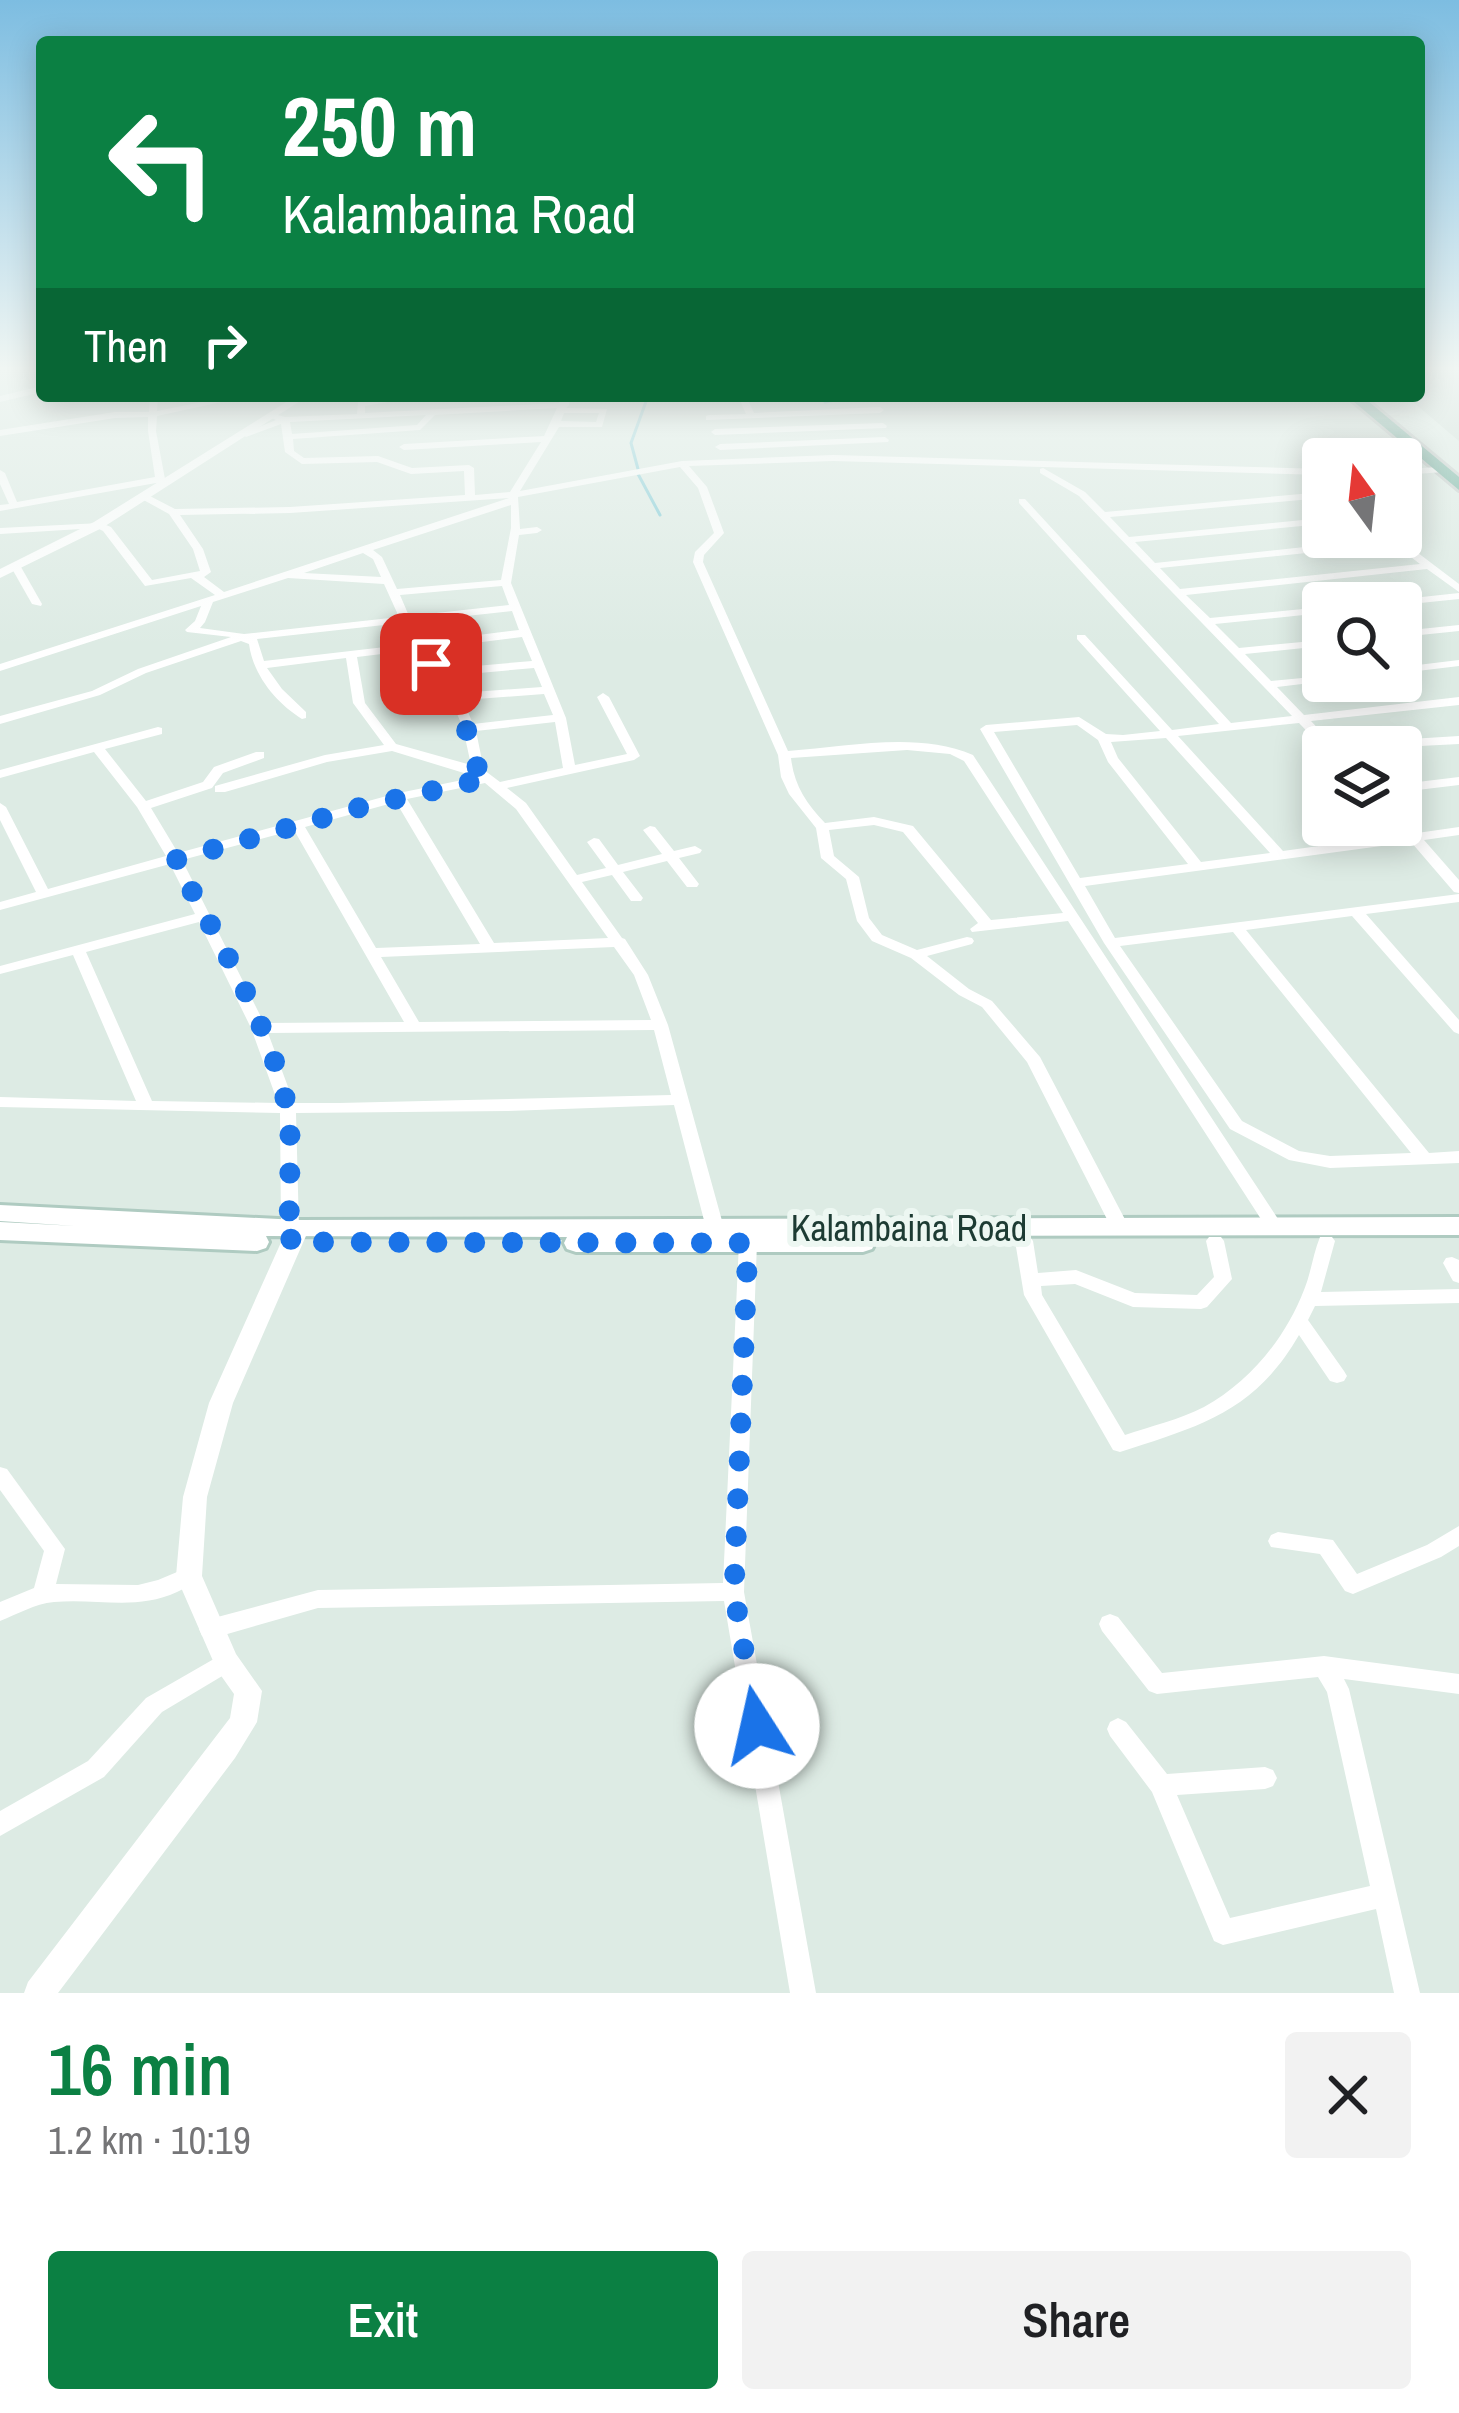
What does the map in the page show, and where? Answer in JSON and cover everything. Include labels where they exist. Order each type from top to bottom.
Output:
[{"type":"main road","points":[[1431,460],[1459,480]]},
{"type":"main road","points":[[1435,460],[1459,480]]},
{"type":"main road","name":"Kalambaina Road","points":[[0,1213],[292,1233],[748,1243],[1326,1241],[1457,1259]]},
{"type":"main road","name":"Kalambaina Road","points":[[0,1231],[79,1238],[715,1228],[1459,1226]]},
{"type":"street","points":[[158,460],[160,481]]},
{"type":"street","points":[[0,574],[98,525],[199,460]]},
{"type":"street","points":[[394,460],[411,471],[469,468],[470,498]]},
{"type":"street","points":[[534,460],[514,498],[520,519],[506,583],[560,718],[569,770]]},
{"type":"street","points":[[0,668],[539,491],[682,464],[806,460]]},
{"type":"street","points":[[923,460],[1302,472]]},
{"type":"street","points":[[682,464],[702,487],[719,533],[699,554],[698,562],[784,755],[786,782],[822,827],[828,858],[852,877],[865,923],[877,938],[916,955],[987,1004],[1034,1060],[1121,1228]]},
{"type":"street","points":[[1029,466],[1063,479],[1102,515],[1310,726]]},
{"type":"street","points":[[1422,471],[1442,470]]},
{"type":"street","points":[[0,473],[14,505]]},
{"type":"street","points":[[0,508],[160,481]]},
{"type":"street","points":[[0,531],[98,525],[107,529],[149,584],[206,572],[198,550],[172,512],[143,496]]},
{"type":"street","points":[[1102,515],[1302,496]]},
{"type":"street","points":[[172,512],[514,498]]},
{"type":"street","points":[[1022,501],[1229,728]]},
{"type":"street","points":[[1127,540],[1302,523]]},
{"type":"street","points":[[515,532],[537,530]]},
{"type":"street","points":[[1154,566],[1302,549]]},
{"type":"street","points":[[365,550],[377,557],[418,646],[456,697],[489,778]]},
{"type":"street","points":[[1418,558],[1459,593]]},
{"type":"street","points":[[1180,592],[1429,566]]},
{"type":"street","points":[[16,567],[38,604]]},
{"type":"street","points":[[289,575],[391,586],[506,583]]},
{"type":"street","points":[[197,577],[223,596]]},
{"type":"street","points":[[1422,599],[1459,593]]},
{"type":"street","points":[[208,601],[200,622],[191,630],[254,642],[271,686],[302,715]]},
{"type":"street","points":[[0,720],[96,693],[142,671],[243,638],[517,608]]},
{"type":"street","points":[[1207,622],[1302,612]]},
{"type":"street","points":[[1422,632],[1459,628]]},
{"type":"street","points":[[262,665],[526,633]]},
{"type":"street","points":[[1081,638],[1281,857]]},
{"type":"street","points":[[1235,652],[1302,645]]},
{"type":"street","points":[[351,653],[359,703],[392,747]]},
{"type":"street","points":[[1422,667],[1459,663]]},
{"type":"street","points":[[437,673],[536,664]]},
{"type":"street","points":[[1267,685],[1302,681]]},
{"type":"street","points":[[456,697],[549,690]]},
{"type":"street","points":[[0,906],[399,797],[634,756],[603,697]]},
{"type":"street","points":[[1103,738],[1459,701]]},
{"type":"street","points":[[469,728],[560,718]]},
{"type":"street","points":[[1198,868],[1112,759],[1103,738],[1079,721],[986,729],[1112,944],[1236,1125],[1265,1144],[1312,1159],[1459,1156]]},
{"type":"street","points":[[0,773],[158,731]]},
{"type":"street","points":[[1422,742],[1459,740]]},
{"type":"street","points":[[220,789],[325,759],[392,747],[489,778],[521,806],[641,975],[660,1025],[715,1228]]},
{"type":"street","points":[[39,1993],[187,1804],[243,1722],[248,1691],[226,1662],[189,1576],[195,1497],[221,1403],[292,1233],[288,1109],[259,1028],[175,860],[142,806],[97,748]]},
{"type":"street","points":[[784,755],[929,748],[969,758],[1276,1229]]},
{"type":"street","points":[[142,806],[208,785],[218,770],[260,755]]},
{"type":"street","points":[[1422,785],[1459,781]]},
{"type":"street","points":[[399,797],[490,948]]},
{"type":"street","points":[[0,807],[44,894]]},
{"type":"street","points":[[822,827],[874,821],[908,830],[977,932]]},
{"type":"street","points":[[297,824],[413,1025]]},
{"type":"street","points":[[650,830],[692,884]]},
{"type":"street","points":[[1422,836],[1459,831]]},
{"type":"street","points":[[0,845],[16,840]]},
{"type":"street","points":[[594,842],[636,898]]},
{"type":"street","points":[[1112,944],[1357,913],[1457,887],[1422,845]]},
{"type":"street","points":[[1077,883],[1355,846]]},
{"type":"street","points":[[574,880],[695,850]]},
{"type":"street","points":[[1357,913],[1459,1029]]},
{"type":"street","points":[[0,970],[206,916]]},
{"type":"street","points":[[916,955],[977,932],[1069,917]]},
{"type":"street","points":[[1238,928],[1425,1160]]},
{"type":"street","points":[[371,953],[620,942]]},
{"type":"street","points":[[78,950],[146,1105]]},
{"type":"street","points":[[259,1028],[660,1025]]},
{"type":"street","points":[[0,1102],[477,1109],[678,1100]]},
{"type":"street","points":[[1024,1241],[1033,1295],[1056,1342],[1120,1444],[1209,1413],[1264,1366],[1313,1299],[1326,1241]]},
{"type":"street","points":[[1030,1280],[1076,1277],[1133,1300],[1201,1302],[1223,1279],[1216,1241]]},
{"type":"street","points":[[748,1243],[734,1592],[803,1993]]},
{"type":"street","points":[[1313,1299],[1459,1296]]},
{"type":"street","points":[[1298,1319],[1337,1376]]},
{"type":"street","points":[[0,1474],[55,1549],[44,1590]]},
{"type":"street","points":[[1278,1541],[1325,1546],[1353,1585],[1435,1551],[1459,1535]]},
{"type":"street","points":[[0,1612],[44,1590],[130,1598],[152,1594],[189,1576]]},
{"type":"street","points":[[210,1629],[318,1599],[734,1592]]},
{"type":"street","points":[[1109,1624],[1157,1684],[1206,1675],[1324,1666],[1459,1684]]},
{"type":"street","points":[[0,1824],[96,1769],[154,1706],[226,1662]]},
{"type":"street","points":[[1324,1666],[1338,1689],[1408,1993]]},
{"type":"street","points":[[1118,1729],[1161,1785],[1223,1931],[1385,1895]]},
{"type":"street","points":[[1161,1785],[1264,1778]]},
{"type":"waterway","points":[[636,460],[638,469]]},
{"type":"waterway","points":[[638,474],[660,515]]},
{"type":"route","points":[[431,664],[456,697],[469,728],[478,771],[489,778],[399,797],[175,860],[240,985],[288,1109],[286,1183],[290,1228],[298,1229],[289,1242],[748,1243],[734,1592],[757,1726]]}]
